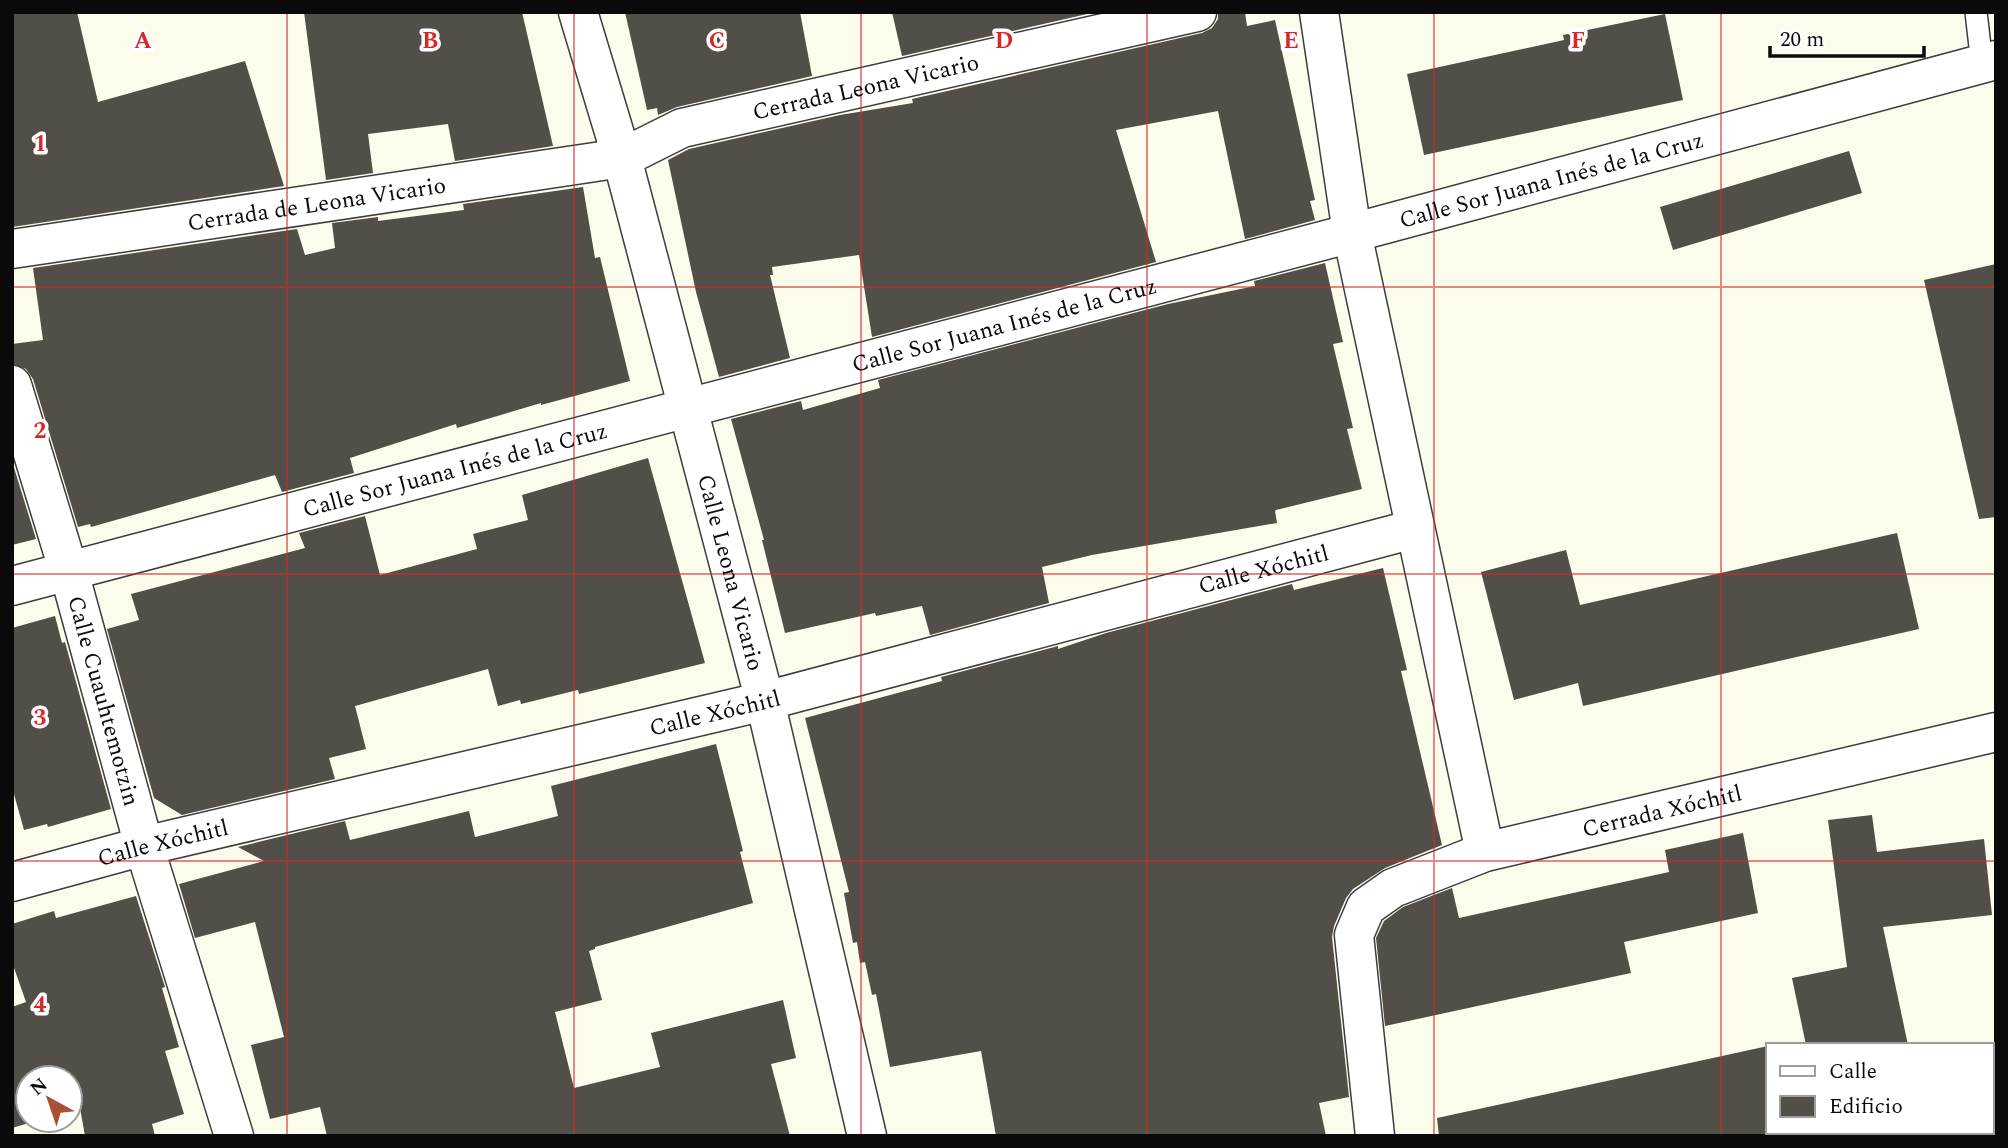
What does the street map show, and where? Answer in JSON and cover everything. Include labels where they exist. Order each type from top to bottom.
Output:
[{"type":"street","name":"Calle Leona Vicario","points":[[578,12],[622,158],[765,701],[867,1136]]},
{"type":"street","name":"Cerrada Leona Vicario","points":[[622,158],[682,128],[1197,12]]},
{"type":"street","points":[[1319,12],[1352,233],[1485,852]]},
{"type":"street","name":"Calle Sor Juana Inés de la Cruz","points":[[12,586],[1989,62]]},
{"type":"street","name":"Cerrada de Leona Vicario","points":[[12,249],[622,158]]},
{"type":"street","name":"Calle Cuauhtemotzin","points":[[12,385],[69,572],[144,846],[234,1136]]},
{"type":"street","name":"Calle Xóchitl","points":[[12,882],[144,846],[765,701],[1414,529]]},
{"type":"street","name":"Cerrada Xóchitl","points":[[1375,1136],[1354,936],[1366,907],[1394,888],[1485,852],[1996,732]]},
{"type":"lane","points":[[1976,12],[1989,62]]},
{"type":"building","points":[[12,12],[77,12],[98,102],[245,61],[284,186],[12,227]]},
{"type":"building","points":[[304,12],[522,12],[553,146],[455,161],[448,124],[368,134],[373,173],[326,180]]},
{"type":"building","points":[[625,12],[800,12],[812,76],[677,107],[658,115],[657,108],[647,110]]},
{"type":"building","points":[[892,12],[1096,12],[902,56]]},
{"type":"building","points":[[1218,12],[1245,12],[1247,26],[1275,20],[1315,200],[1310,201],[1315,220],[1245,239],[1218,111],[1116,130],[1156,262],[872,337],[859,255],[772,267],[773,275],[770,275],[790,358],[719,377],[696,292],[668,160],[689,149],[840,115],[913,103],[912,99],[1202,33],[1212,28],[1218,19]]},
{"type":"building","points":[[1665,14],[1683,100],[1424,155],[1407,74],[1564,40],[1563,35]]},
{"type":"building","points":[[1849,151],[1862,193],[1673,250],[1660,207]]},
{"type":"building","points":[[583,187],[595,258],[600,257],[630,381],[541,403],[457,428],[456,424],[350,458],[354,473],[282,492],[275,475],[91,527],[90,524],[78,527],[33,379],[26,369],[12,364],[12,344],[43,340],[33,268],[297,229],[305,255],[335,248],[332,223],[378,217],[378,221],[464,210],[463,204]]},
{"type":"building","points":[[1325,263],[1343,342],[1333,344],[1353,428],[1347,429],[1362,489],[1276,510],[1277,523],[1092,555],[1042,567],[1049,603],[930,635],[922,606],[876,616],[875,613],[785,633],[764,540],[731,419],[801,401],[803,410],[880,388],[878,380],[1168,304],[1255,286],[1254,281]]},
{"type":"building","points":[[1996,264],[1996,517],[1979,519],[1924,280]]},
{"type":"building","points":[[648,458],[705,663],[579,694],[578,690],[521,704],[520,700],[498,706],[488,669],[355,706],[366,749],[329,758],[335,779],[182,815],[154,798],[107,629],[139,620],[131,594],[305,548],[299,533],[365,516],[380,575],[477,549],[473,534],[528,520],[522,495]]},
{"type":"building","points":[[12,461],[36,539],[12,545]]},
{"type":"building","points":[[1897,533],[1919,629],[1583,706],[1578,683],[1514,700],[1481,572],[1566,550],[1580,605]]},
{"type":"building","points":[[1383,568],[1407,670],[1401,671],[1442,845],[1385,868],[1353,889],[1346,898],[1334,926],[1332,937],[1349,1097],[1319,1103],[1326,1136],[996,1136],[981,1051],[890,1067],[876,994],[872,995],[865,962],[860,963],[857,942],[853,943],[844,893],[849,892],[805,718],[942,681],[941,677],[1058,646],[1058,649],[1106,633],[1292,584],[1294,590]]},
{"type":"building","points":[[55,616],[62,643],[65,642],[111,809],[48,827],[47,824],[24,830],[12,787],[12,628]]},
{"type":"building","points":[[716,744],[753,903],[595,947],[589,951],[602,1000],[555,1012],[574,1088],[660,1067],[651,1033],[783,1000],[796,1058],[771,1064],[790,1136],[327,1136],[320,1107],[270,1119],[251,1045],[284,1037],[255,922],[195,938],[179,884],[264,861],[238,847],[345,821],[350,840],[469,811],[475,837],[558,816],[551,786]]},
{"type":"building","points":[[1872,815],[1877,852],[1984,839],[1992,915],[1883,927],[1908,1043],[1806,1043],[1792,978],[1847,967],[1828,820]]},
{"type":"building","points":[[1743,833],[1758,913],[1624,942],[1631,973],[1385,1026],[1376,938],[1384,921],[1403,907],[1452,888],[1459,918],[1669,872],[1665,850]]},
{"type":"building","points":[[136,896],[165,987],[162,988],[179,1047],[165,1051],[184,1114],[152,1124],[155,1136],[85,1136],[84,1064],[14,1064],[12,1128],[12,1007],[26,1002],[12,962],[12,924],[54,911],[56,918]]},
{"type":"building","points":[[1766,1046],[1768,1136],[1439,1136],[1437,1118]]}]
